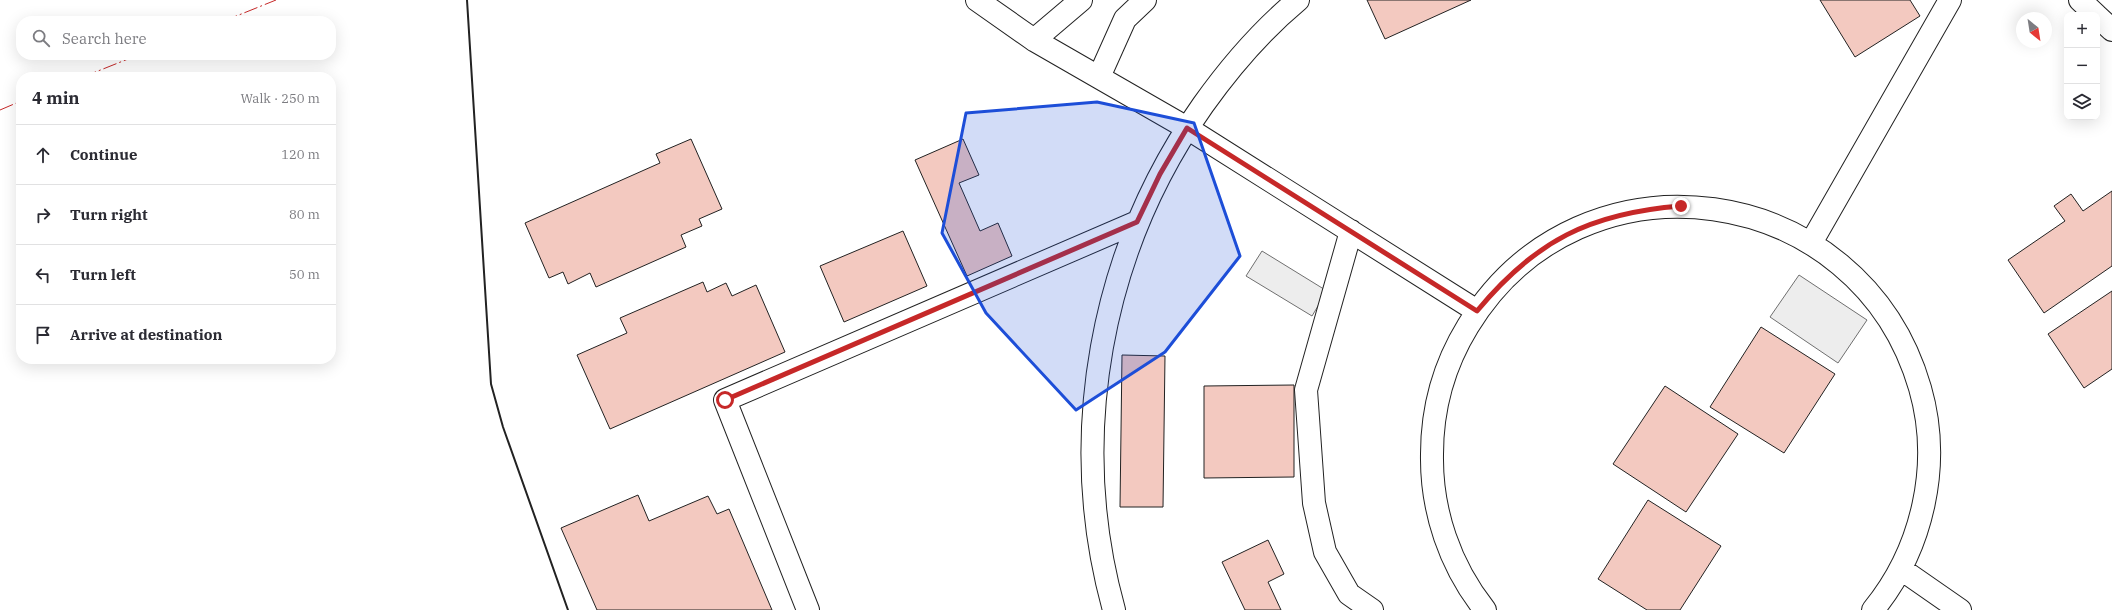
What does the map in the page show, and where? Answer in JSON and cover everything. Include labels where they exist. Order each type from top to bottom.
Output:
[{"type":"street","points":[[977,0],[1034,40],[1187,128],[1477,311]]},
{"type":"street","points":[[1034,40],[1082,0]]},
{"type":"street","points":[[1098,77],[1125,19],[1145,0]]},
{"type":"street","points":[[1108,608],[1098,536],[1093,483],[1092,430],[1096,377],[1106,324],[1119,272],[1137,222],[1160,174],[1187,128],[1218,84],[1253,44],[1298,0]]},
{"type":"street","points":[[1811,242],[1950,0]]},
{"type":"street","points":[[2080,0],[2094,12]]},
{"type":"street","points":[[2100,18],[2112,30]]},
{"type":"street","points":[[1486,610],[1476,598],[1458,569],[1444,538],[1436,505],[1432,472],[1432,438],[1436,404],[1444,378],[1459,340],[1477,311],[1504,280],[1524,262],[1552,242],[1582,227],[1614,215],[1647,208],[1681,206],[1715,209],[1748,215],[1781,227],[1811,242],[1838,262],[1863,285],[1884,311],[1902,340],[1915,372],[1924,404],[1929,438],[1928,472],[1924,506],[1914,538],[1901,569],[1873,610]]},
{"type":"street","points":[[808,610],[725,400],[1137,222]]},
{"type":"street","points":[[1351,231],[1306,390],[1314,503],[1325,552],[1349,594],[1372,610]]},
{"type":"street","points":[[1901,569],[1960,610]]},
{"type":"highlighted area","points":[[1097,102],[1194,123],[1240,256],[1165,352],[1076,410],[986,313],[942,233],[966,113]]},
{"type":"shaded area","points":[[1262,251],[1327,291],[1312,316],[1246,276]]},
{"type":"shaded area","points":[[1799,275],[1867,320],[1838,363],[1770,317]]},
{"type":"building","points":[[1367,0],[1471,0],[1385,39]]},
{"type":"building","points":[[1820,0],[1910,0],[1920,16],[1855,57]]},
{"type":"building","points":[[691,139],[722,209],[699,219],[702,226],[681,235],[686,247],[596,287],[590,273],[568,284],[563,272],[549,278],[525,223],[660,163],[656,154]]},
{"type":"building","points":[[963,139],[979,175],[959,183],[980,231],[998,223],[1012,256],[967,276],[915,160]]},
{"type":"building","points":[[2112,191],[2112,266],[2044,313],[2008,260],[2065,221],[2054,206],[2071,194],[2083,211]]},
{"type":"building","points":[[903,231],[927,286],[844,322],[820,266]]},
{"type":"building","points":[[703,282],[707,292],[726,283],[732,296],[756,285],[785,352],[610,429],[577,355],[627,333],[620,318]]},
{"type":"building","points":[[2112,291],[2112,369],[2084,388],[2048,334]]},
{"type":"building","points":[[1761,327],[1835,374],[1784,453],[1710,407]]},
{"type":"building","points":[[1122,355],[1165,356],[1163,507],[1120,507]]},
{"type":"building","points":[[1294,385],[1294,477],[1204,478],[1204,386]]},
{"type":"building","points":[[1665,386],[1738,434],[1686,512],[1613,464]]},
{"type":"building","points":[[638,495],[649,521],[708,496],[717,514],[729,509],[772,610],[597,610],[561,528]]},
{"type":"building","points":[[1648,500],[1721,546],[1680,610],[1647,610],[1598,579]]},
{"type":"building","points":[[1268,540],[1284,574],[1268,582],[1281,610],[1245,610],[1222,562]]},
{"type":"wall","points":[[467,0],[491,384],[503,427],[568,610]]},
{"type":"power","points":[[236,16],[276,0]]},
{"type":"power","points":[[96,72],[126,60]]},
{"type":"power","points":[[0,110],[16,103]]},
{"type":"route","points":[[725,400],[1137,222],[1160,174],[1187,128],[1477,311],[1499,285],[1524,262],[1552,242],[1582,227],[1614,215],[1647,208],[1681,206]]}]
